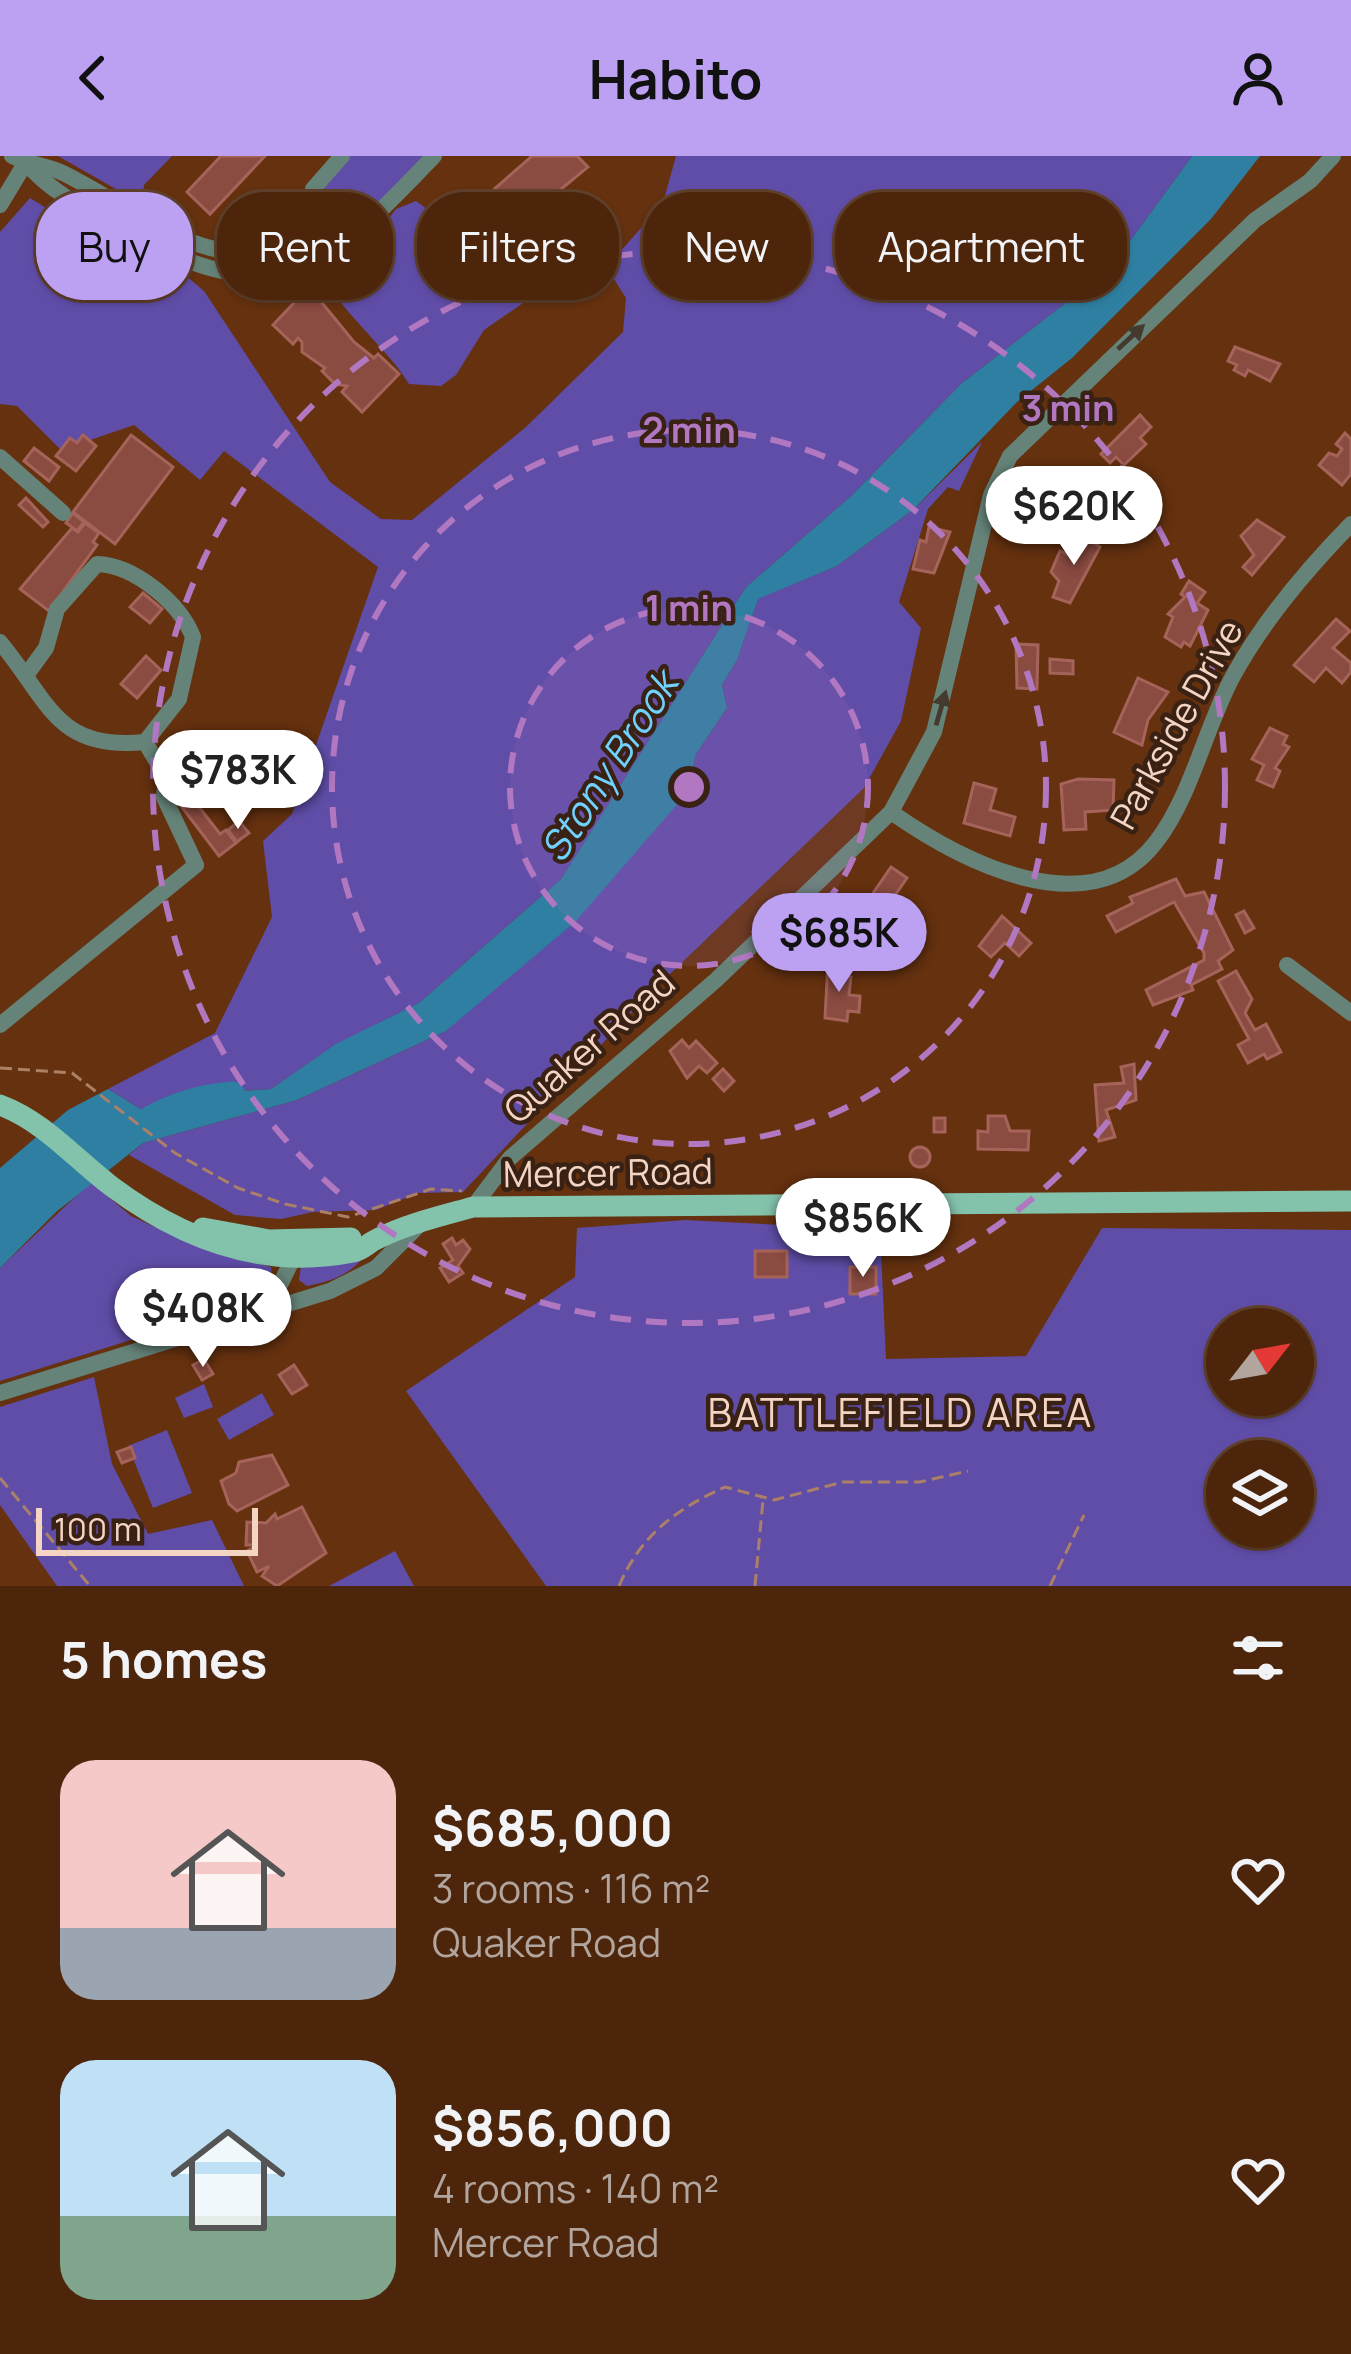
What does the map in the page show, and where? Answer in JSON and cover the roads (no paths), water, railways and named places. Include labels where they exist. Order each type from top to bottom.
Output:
[{"type":"main road","name":"Mercer Road","points":[[7,1108],[128,1198],[168,1220],[241,1237],[295,1257],[375,1239],[473,1207],[1351,1201]]},
{"type":"street","points":[[314,192],[342,156]]},
{"type":"street","points":[[393,199],[434,156]]},
{"type":"street","points":[[0,206],[23,158]]},
{"type":"street","points":[[23,158],[58,170],[179,237],[217,248]]},
{"type":"street","points":[[23,158],[47,188],[172,256],[217,269]]},
{"type":"street","name":"Quaker Road","points":[[473,1207],[510,1158],[699,995],[891,812],[934,732],[991,495],[1010,456],[1255,220],[1329,163]]},
{"type":"street","points":[[0,457],[63,513]]},
{"type":"street","name":"Parkside Drive","points":[[891,812],[965,860],[1013,877],[1066,882],[1131,864],[1166,826],[1250,647],[1351,524]]},
{"type":"street","points":[[0,642],[53,713],[83,738],[106,746],[146,742],[179,699],[194,637],[163,596],[137,578],[97,563],[57,609],[46,648],[27,674]]},
{"type":"street","points":[[0,1025],[196,865],[164,797],[166,777],[146,742]]},
{"type":"street","points":[[1287,965],[1351,1013]]},
{"type":"street","points":[[0,1393],[310,1297],[361,1275],[394,1254],[422,1222]]},
{"type":"street","points":[[361,1275],[375,1239]]},
{"type":"street","points":[[295,1257],[295,1286],[310,1297]]},
{"type":"street","points":[[252,1315],[295,1257]]},
{"type":"water","name":"Stony Brook","points":[[1192,156],[1260,156],[1211,219],[1072,358],[1017,402],[914,509],[837,566],[758,599],[737,660],[722,685],[727,708],[696,754],[687,793],[576,921],[446,1031],[297,1100],[143,1143],[56,1212],[0,1268],[0,1168],[68,1110],[108,1089],[152,1116],[213,1093],[271,1089],[336,1044],[419,1003],[561,879],[746,587],[850,497],[962,383],[1069,300],[1127,300],[1127,245]]},
{"type":"waterway","name":"Stony Brook","points":[[129,1133],[178,1107],[232,1095]]},
{"type":"district","name":"BATTLEFIELD AREA","points":[[901,1412]]}]
